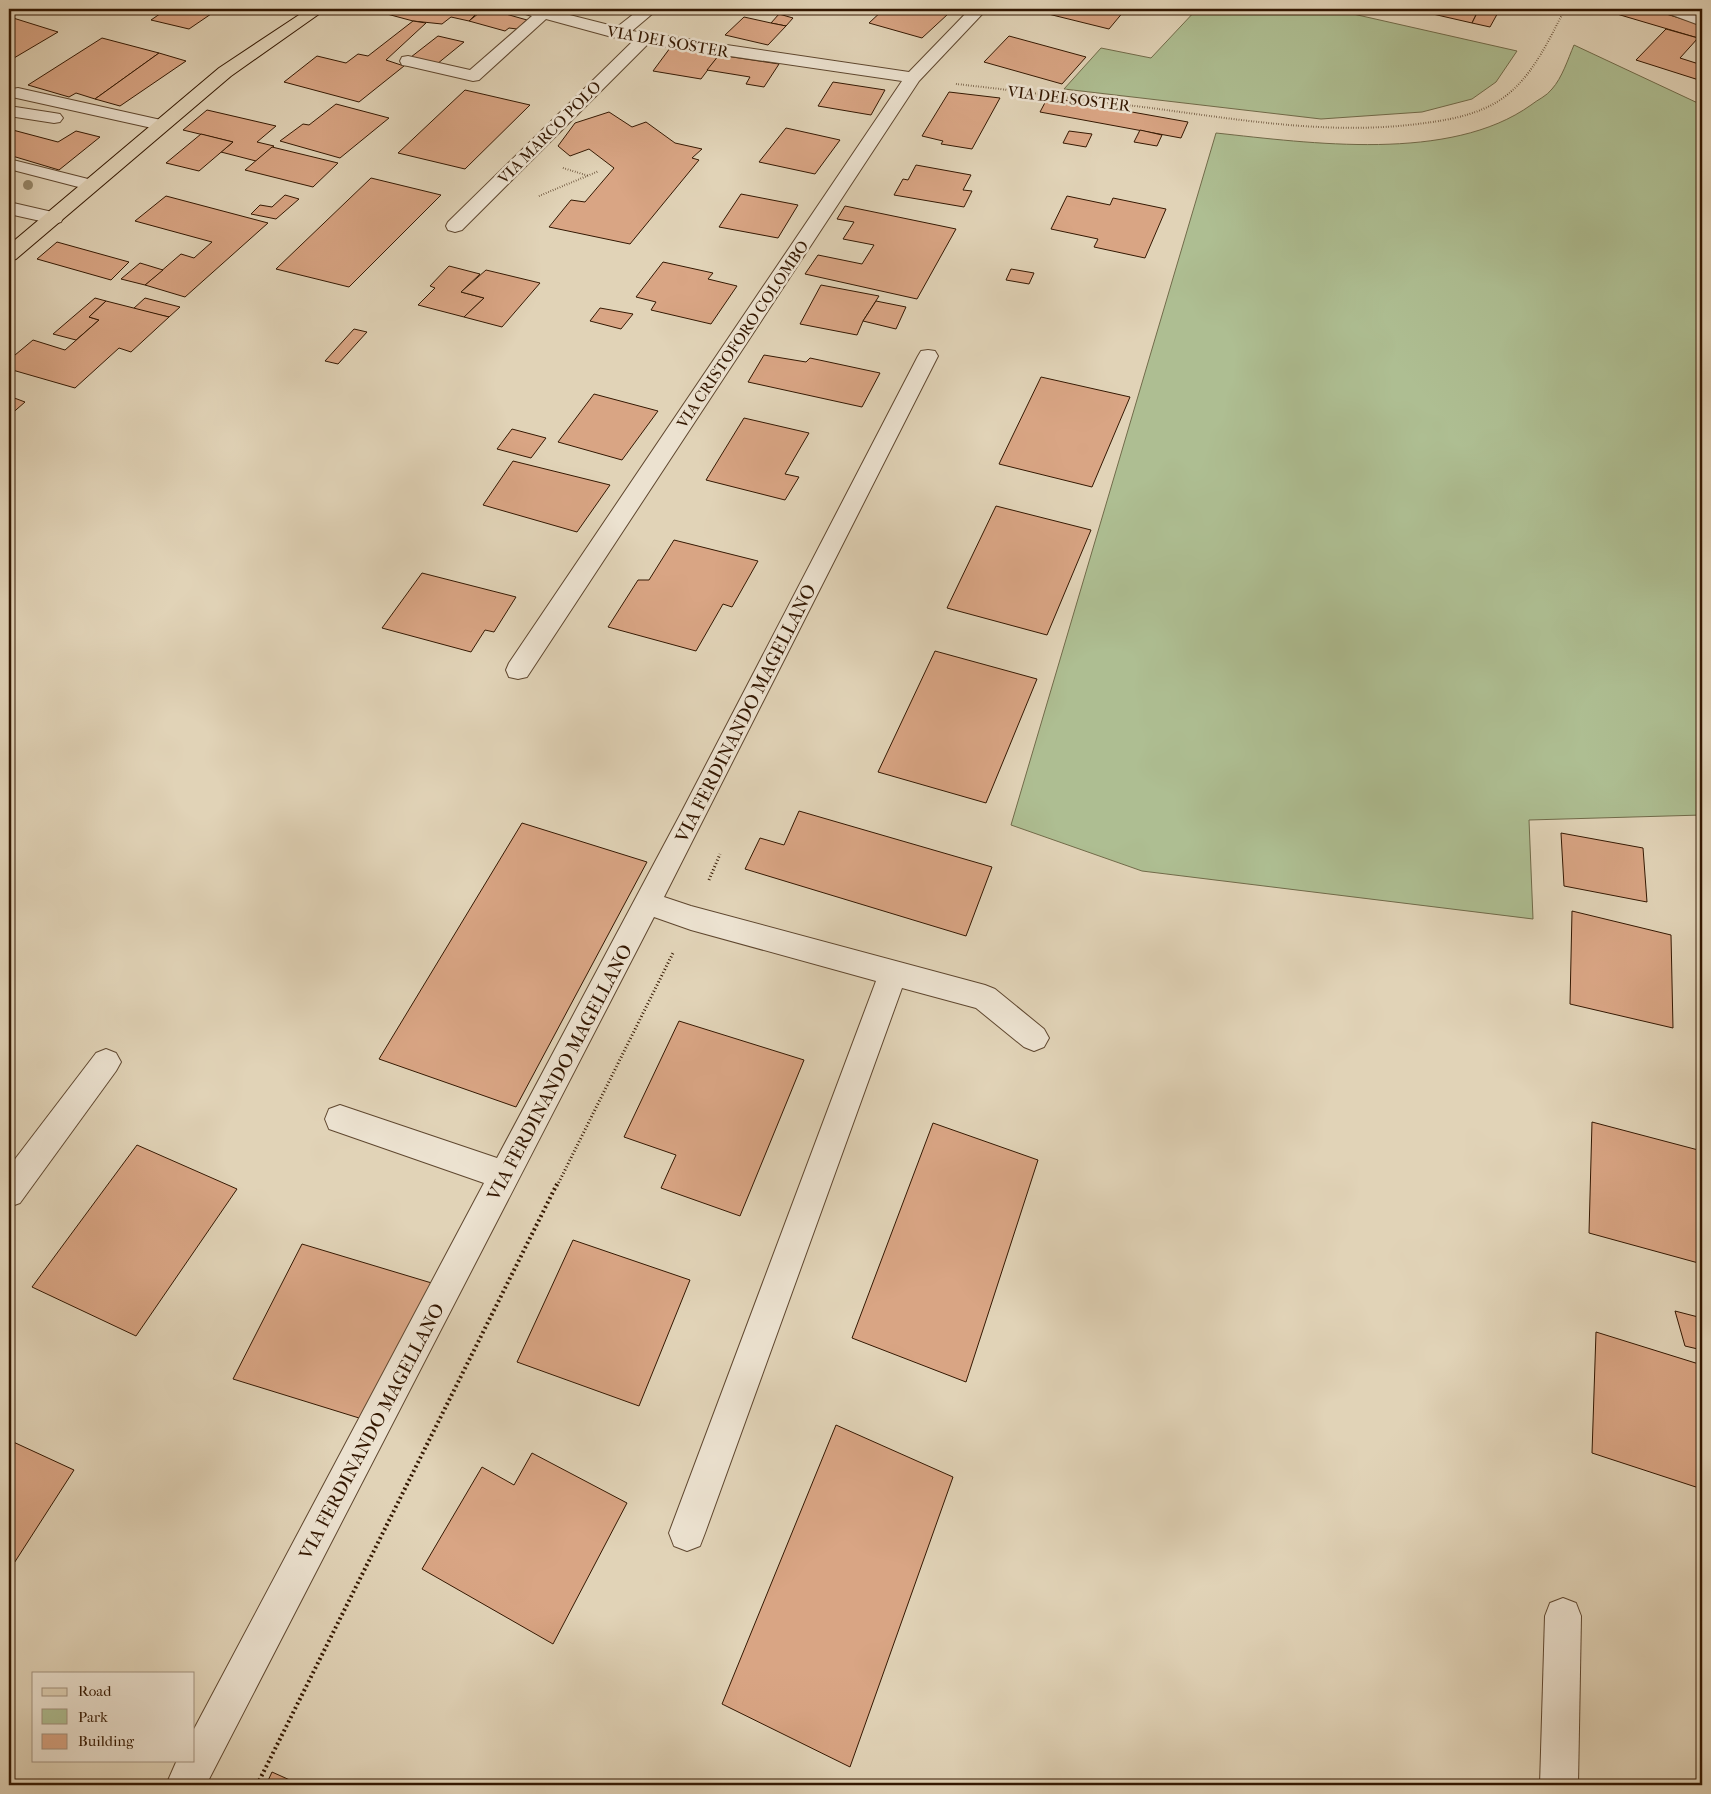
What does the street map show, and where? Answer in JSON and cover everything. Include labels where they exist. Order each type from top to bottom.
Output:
[{"type":"main road","points":[[9,255],[155,129],[240,61],[318,9]]},
{"type":"street","name":"VIA DEI SOSTER","points":[[525,9],[618,34],[644,39],[913,78]]},
{"type":"street","points":[[618,34],[650,9]]},
{"type":"street","name":"VIA CRISTOFORO COLOMBO","points":[[518,670],[913,78],[979,9]]},
{"type":"street","points":[[1670,9],[1702,21]]},
{"type":"street","points":[[408,61],[473,76],[544,14]]},
{"type":"street","name":"VIA MARCO POLO","points":[[455,226],[644,39]]},
{"type":"street","points":[[18,93],[155,129]]},
{"type":"street","points":[[9,111],[155,129]]},
{"type":"street","points":[[9,164],[90,185]]},
{"type":"street","points":[[9,208],[54,218]]},
{"type":"street","name":"VIA FERDINANDO MAGELLANO","points":[[185,1785],[647,904],[928,356]]},
{"type":"street","points":[[647,904],[691,918],[984,998],[1034,1038]]},
{"type":"street","points":[[687,1533],[892,973]]},
{"type":"street","points":[[9,1192],[106,1062]]},
{"type":"street","points":[[340,1119],[504,1175]]},
{"type":"street","points":[[1559,1785],[1563,1616]]},
{"type":"path","name":"VIA DEI SOSTER","points":[[913,78],[1288,125],[1360,128],[1419,125],[1469,115],[1497,102],[1514,90],[1538,58],[1565,9]]},
{"type":"green space","points":[[1197,9],[1331,9],[1517,51],[1496,82],[1472,99],[1422,112],[1321,119],[1064,89],[1101,48],[1151,58]]},
{"type":"green space","points":[[1574,45],[1702,105],[1702,815],[1529,820],[1533,919],[1142,871],[1011,825],[1216,133],[1336,144],[1421,142],[1461,135],[1498,123],[1547,94],[1556,85]]},
{"type":"building","points":[[167,9],[191,9],[211,14],[189,29],[151,20]]},
{"type":"building","points":[[191,9],[225,9],[217,14],[211,14]]},
{"type":"building","points":[[366,9],[394,9],[387,14]]},
{"type":"building","points":[[394,9],[481,9],[469,21],[451,17],[442,24],[413,21],[387,14]]},
{"type":"building","points":[[484,9],[527,20],[517,29],[509,28],[505,31],[469,21]]},
{"type":"building","points":[[849,9],[875,9],[869,14]]},
{"type":"building","points":[[884,9],[927,9],[948,14],[922,38],[869,23]]},
{"type":"building","points":[[1028,9],[1113,9],[1124,11],[1109,29]]},
{"type":"building","points":[[1411,9],[1479,9],[1472,23]]},
{"type":"building","points":[[1479,9],[1500,9],[1490,27],[1472,23]]},
{"type":"building","points":[[1600,9],[1650,9],[1702,25],[1702,34],[1698,38]]},
{"type":"building","points":[[779,14],[793,18],[786,26],[771,23]]},
{"type":"building","points":[[10,17],[58,32],[14,58],[9,57]]},
{"type":"building","points":[[744,17],[786,26],[768,45],[725,35]]},
{"type":"building","points":[[413,21],[426,23],[386,60],[404,66],[359,102],[284,82],[317,56],[346,63],[358,54],[368,56]]},
{"type":"building","points":[[1666,29],[1698,38],[1680,58],[1702,65],[1702,81],[1636,60]]},
{"type":"building","points":[[438,36],[464,42],[437,64],[411,57]]},
{"type":"building","points":[[1009,36],[1086,57],[1062,84],[984,62]]},
{"type":"building","points":[[102,38],[159,53],[95,99],[76,93],[69,97],[28,85]]},
{"type":"building","points":[[670,48],[719,55],[701,79],[653,71]]},
{"type":"building","points":[[159,53],[186,61],[120,106],[95,99]]},
{"type":"building","points":[[719,55],[779,64],[764,87],[746,84],[750,77],[707,70]]},
{"type":"building","points":[[833,82],[885,90],[871,115],[818,106]]},
{"type":"building","points":[[465,90],[530,105],[465,169],[398,153]]},
{"type":"building","points":[[949,92],[1000,98],[972,149],[941,144],[943,141],[922,136]]},
{"type":"building","points":[[1048,97],[1188,122],[1181,138],[1040,112]]},
{"type":"building","points":[[336,104],[389,118],[340,158],[280,141],[303,124],[309,125]]},
{"type":"building","points":[[207,110],[276,126],[257,142],[274,146],[256,161],[221,152],[233,142],[183,130]]},
{"type":"building","points":[[609,112],[632,127],[646,122],[675,143],[702,149],[692,158],[699,160],[630,244],[549,227],[571,200],[585,202],[614,168],[589,149],[570,156],[558,146],[575,123]]},
{"type":"building","points":[[786,128],[840,140],[815,174],[759,162]]},
{"type":"building","points":[[9,129],[58,142],[76,131],[100,137],[59,170],[9,155]]},
{"type":"building","points":[[1140,130],[1162,135],[1157,146],[1134,142]]},
{"type":"building","points":[[1069,131],[1092,134],[1086,147],[1063,143]]},
{"type":"building","points":[[201,134],[233,142],[199,171],[166,163]]},
{"type":"building","points":[[272,147],[338,163],[313,187],[245,170]]},
{"type":"building","points":[[916,165],[971,175],[963,190],[972,191],[964,207],[894,195],[903,179],[908,180]]},
{"type":"building","points":[[371,178],[441,195],[349,287],[276,269]]},
{"type":"building","points":[[741,194],[798,205],[778,238],[719,227]]},
{"type":"building","points":[[285,195],[299,199],[276,219],[251,214],[260,205],[272,207]]},
{"type":"building","points":[[166,196],[268,223],[185,297],[145,285],[181,254],[194,258],[212,242],[135,221]]},
{"type":"building","points":[[1067,196],[1110,205],[1113,198],[1166,209],[1145,258],[1094,247],[1098,239],[1051,229]]},
{"type":"building","points":[[845,206],[956,229],[917,299],[805,274],[818,255],[862,264],[874,245],[843,239],[854,222],[837,219]]},
{"type":"building","points":[[57,242],[129,262],[111,280],[37,259]]},
{"type":"building","points":[[663,262],[713,273],[708,279],[737,286],[711,324],[651,310],[656,302],[636,297]]},
{"type":"building","points":[[140,263],[163,270],[145,285],[121,279]]},
{"type":"building","points":[[449,266],[480,274],[461,292],[484,298],[464,317],[418,305],[435,288],[430,286]]},
{"type":"building","points":[[1011,269],[1034,273],[1029,284],[1006,280]]},
{"type":"building","points":[[486,270],[540,283],[502,327],[464,317],[484,298],[461,292]]},
{"type":"building","points":[[821,285],[879,296],[863,321],[857,335],[800,324]]},
{"type":"building","points":[[95,298],[106,301],[89,317],[99,320],[76,340],[53,334]]},
{"type":"building","points":[[145,298],[180,307],[169,317],[133,309]]},
{"type":"building","points":[[106,301],[169,317],[131,352],[119,348],[75,388],[9,369],[9,360],[33,340],[65,350],[99,320],[89,317]]},
{"type":"building","points":[[876,301],[906,307],[896,329],[863,321]]},
{"type":"building","points":[[600,308],[633,314],[621,329],[590,321]]},
{"type":"building","points":[[354,329],[367,332],[338,364],[325,361]]},
{"type":"building","points":[[764,355],[806,362],[810,358],[880,373],[862,407],[748,382]]},
{"type":"building","points":[[1041,377],[1130,397],[1092,487],[999,464]]},
{"type":"building","points":[[594,394],[658,411],[622,460],[558,442]]},
{"type":"building","points":[[9,396],[25,402],[9,416]]},
{"type":"building","points":[[744,418],[809,433],[785,474],[799,477],[785,500],[706,480]]},
{"type":"building","points":[[512,429],[546,438],[531,458],[497,449]]},
{"type":"building","points":[[513,461],[610,485],[577,532],[483,505]]},
{"type":"building","points":[[996,506],[1091,530],[1047,635],[947,608]]},
{"type":"building","points":[[674,540],[758,561],[732,607],[723,604],[696,651],[608,627],[638,580],[649,580]]},
{"type":"building","points":[[422,573],[516,597],[494,632],[485,630],[471,652],[382,628]]},
{"type":"building","points":[[935,651],[1037,679],[986,803],[878,772]]},
{"type":"building","points":[[799,811],[992,867],[966,936],[745,869],[760,838],[784,845]]},
{"type":"building","points":[[522,823],[647,862],[516,1107],[379,1059]]},
{"type":"building","points":[[1561,833],[1643,848],[1647,902],[1564,886]]},
{"type":"building","points":[[1572,911],[1671,935],[1673,1028],[1570,1004]]},
{"type":"building","points":[[679,1021],[804,1060],[740,1216],[661,1188],[676,1155],[624,1137]]},
{"type":"building","points":[[1592,1122],[1702,1151],[1702,1264],[1589,1233]]},
{"type":"building","points":[[933,1123],[1038,1160],[966,1382],[852,1338]]},
{"type":"building","points":[[137,1145],[237,1189],[136,1336],[32,1287]]},
{"type":"building","points":[[573,1240],[690,1280],[639,1406],[517,1362]]},
{"type":"building","points":[[302,1244],[435,1284],[372,1422],[233,1379]]},
{"type":"building","points":[[1675,1311],[1702,1318],[1702,1350],[1685,1346]]},
{"type":"building","points":[[1596,1332],[1702,1365],[1702,1489],[1592,1453]]},
{"type":"building","points":[[836,1425],[953,1477],[850,1767],[722,1704]]},
{"type":"building","points":[[9,1440],[74,1470],[9,1571]]},
{"type":"building","points":[[532,1453],[627,1503],[553,1644],[422,1569],[482,1467],[514,1485]]},
{"type":"building","points":[[272,1772],[301,1785],[266,1785]]}]
